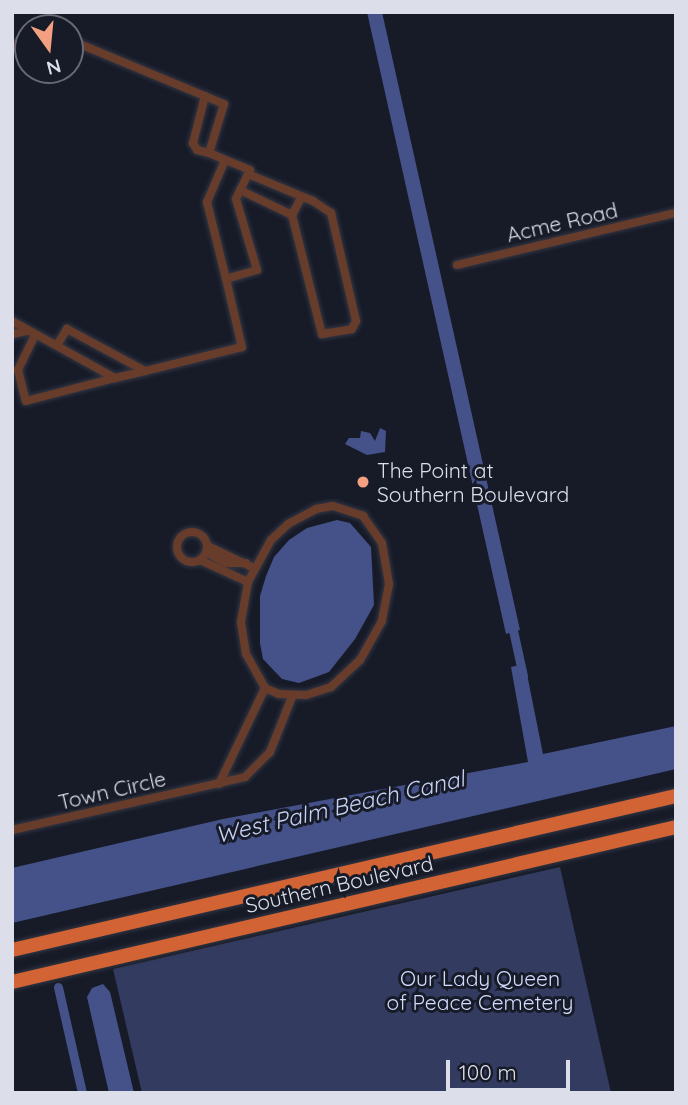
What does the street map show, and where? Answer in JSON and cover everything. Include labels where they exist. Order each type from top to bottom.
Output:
[{"type":"highway","name":"Southern Boulevard","points":[[12,950],[676,796]]},
{"type":"highway","name":"Southern Boulevard","points":[[12,982],[676,827]]},
{"type":"street","points":[[84,46],[223,104],[209,153]]},
{"type":"street","points":[[205,96],[193,142],[197,150],[250,170],[236,199],[257,270],[226,279]]},
{"type":"street","points":[[31,333],[18,370],[26,401],[242,347],[207,202],[225,160]]},
{"type":"street","points":[[248,174],[302,196],[331,213],[356,321],[352,329],[329,336],[320,330],[292,215],[302,196]]},
{"type":"street","points":[[240,190],[292,215]]},
{"type":"street","name":"Acme Road","points":[[457,265],[676,213]]},
{"type":"street","points":[[12,321],[115,378]]},
{"type":"street","points":[[57,345],[67,329],[145,371]]},
{"type":"street","points":[[12,334],[31,333]]},
{"type":"street","points":[[348,508],[369,522],[382,542],[389,584],[382,621],[371,643],[331,687],[292,697],[265,688],[242,638],[250,566],[288,524],[316,509],[348,508]]},
{"type":"street","points":[[248,582],[200,560],[181,558],[178,540],[195,532],[207,549],[226,563],[250,566]]},
{"type":"street","points":[[200,560],[207,549]]},
{"type":"street","points":[[219,784],[265,688]]},
{"type":"street","name":"Town Circle","points":[[12,830],[245,777],[261,765],[292,697]]},
{"type":"green space","name":"Our Lady Queen of Peace Cemetery","points":[[560,867],[611,1093],[142,1093],[113,969]]},
{"type":"water","points":[[367,12],[382,12],[520,630],[506,634]]},
{"type":"water","points":[[380,428],[386,431],[385,452],[367,455],[345,444],[349,438],[360,438],[361,431],[370,433],[375,441]]},
{"type":"water","points":[[337,520],[350,523],[371,547],[374,605],[355,639],[329,672],[299,683],[282,679],[263,659],[260,643],[260,596],[266,576],[274,557],[289,540],[307,528]]},
{"type":"water","name":"West Palm Beach Canal","points":[[525,664],[543,754],[676,726],[676,769],[12,923],[12,868],[223,819],[528,762],[511,667]]},
{"type":"water","points":[[103,984],[110,992],[134,1093],[109,1093],[87,997],[92,988]]},
{"type":"waterway","points":[[511,621],[523,676]]},
{"type":"waterway","points":[[58,987],[82,1093]]},
{"type":"place","name":"The Point at Southern Boulevard","points":[[363,482]]}]
